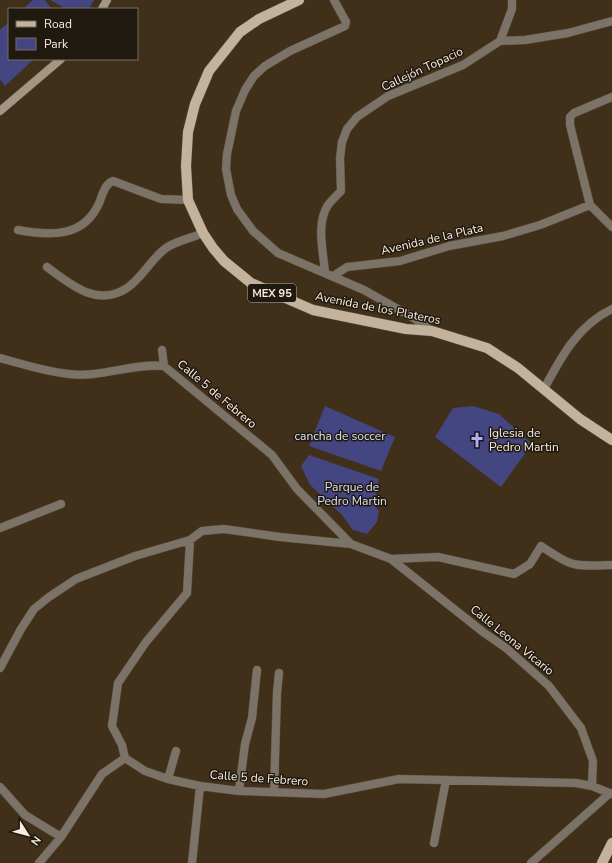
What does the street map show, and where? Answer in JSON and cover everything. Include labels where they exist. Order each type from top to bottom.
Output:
[{"type":"main road","name":"Avenida de los Plateros","points":[[299,0],[260,19],[240,32],[209,71],[197,98],[188,132],[186,166],[188,200],[203,233],[224,260],[251,283],[313,310],[406,329],[432,331],[487,348],[518,368],[580,419],[612,440]]},
{"type":"main road","points":[[0,111],[60,60]]},
{"type":"main road","points":[[602,863],[612,843]]},
{"type":"street","points":[[334,0],[346,22],[345,26],[290,51],[265,66],[254,76],[245,90],[236,111],[227,154],[226,169],[231,195],[237,209],[253,231],[278,253],[364,290],[412,317],[432,331]]},
{"type":"street","points":[[512,0],[512,9],[500,41],[525,40],[568,33],[612,21]]},
{"type":"street","name":"Callejón Topacio","points":[[329,274],[322,236],[322,216],[329,204],[341,191],[340,158],[342,142],[347,129],[357,117],[388,96],[463,65],[500,41]]},
{"type":"street","points":[[612,97],[574,113],[570,117],[570,125],[590,205],[612,228]]},
{"type":"street","points":[[18,230],[42,234],[74,230],[85,222],[97,209],[106,187],[114,181],[161,199],[188,200]]},
{"type":"street","name":"Avenida de la Plata","points":[[329,274],[347,267],[400,261],[449,246],[532,227],[590,205]]},
{"type":"street","points":[[47,267],[80,291],[101,295],[114,293],[127,288],[167,248],[203,233]]},
{"type":"street","points":[[544,389],[561,356],[576,337],[596,316],[612,309]]},
{"type":"street","points":[[162,350],[164,366]]},
{"type":"street","name":"Calle 5 de Febrero","points":[[0,358],[70,374],[96,373],[148,364],[164,366],[272,454],[297,489],[351,544]]},
{"type":"street","points":[[0,528],[61,504]]},
{"type":"street","name":"Calle 5 de Febrero","points":[[0,668],[21,629],[34,610],[65,586],[76,579],[135,556],[190,540],[202,531],[224,529],[280,537],[351,544],[390,559],[438,558],[514,574],[530,564],[541,546],[570,564],[584,567],[612,565]]},
{"type":"street","points":[[39,863],[61,837],[102,774],[125,758],[122,746],[112,726],[118,683],[146,642],[187,593],[190,540]]},
{"type":"street","name":"Calle Leona Vicario","points":[[390,559],[483,632],[506,648],[549,686],[581,728],[593,761],[592,786]]},
{"type":"street","points":[[239,792],[245,744],[252,718],[257,670]]},
{"type":"street","points":[[274,792],[279,673]]},
{"type":"street","points":[[168,779],[176,751]]},
{"type":"street","name":"Calle 5 de Febrero","points":[[125,758],[144,771],[168,779],[239,792],[324,794],[399,779],[576,783],[592,786],[611,793]]},
{"type":"street","points":[[434,843],[446,780]]},
{"type":"street","points":[[192,863],[200,786]]},
{"type":"street","points":[[0,787],[25,815],[61,837]]},
{"type":"street","points":[[531,863],[611,793]]},
{"type":"green space","points":[[33,0],[45,0],[51,8],[24,8]]},
{"type":"green space","points":[[50,0],[94,0],[90,8],[64,8]]},
{"type":"green space","points":[[8,23],[8,60],[33,60],[5,86],[0,79],[0,30]]},
{"type":"green space","name":"cancha de soccer","points":[[325,406],[395,437],[381,471],[309,446]]},
{"type":"green space","points":[[473,406],[499,414],[532,444],[501,487],[435,437],[453,408]]},
{"type":"green space","name":"Parque de Pedro Martin","points":[[309,455],[379,479],[374,505],[379,511],[377,522],[367,534],[353,530],[342,515],[310,485],[301,466]]},
{"type":"place","name":"Iglesia de Pedro Martin","points":[[477,440]]}]
